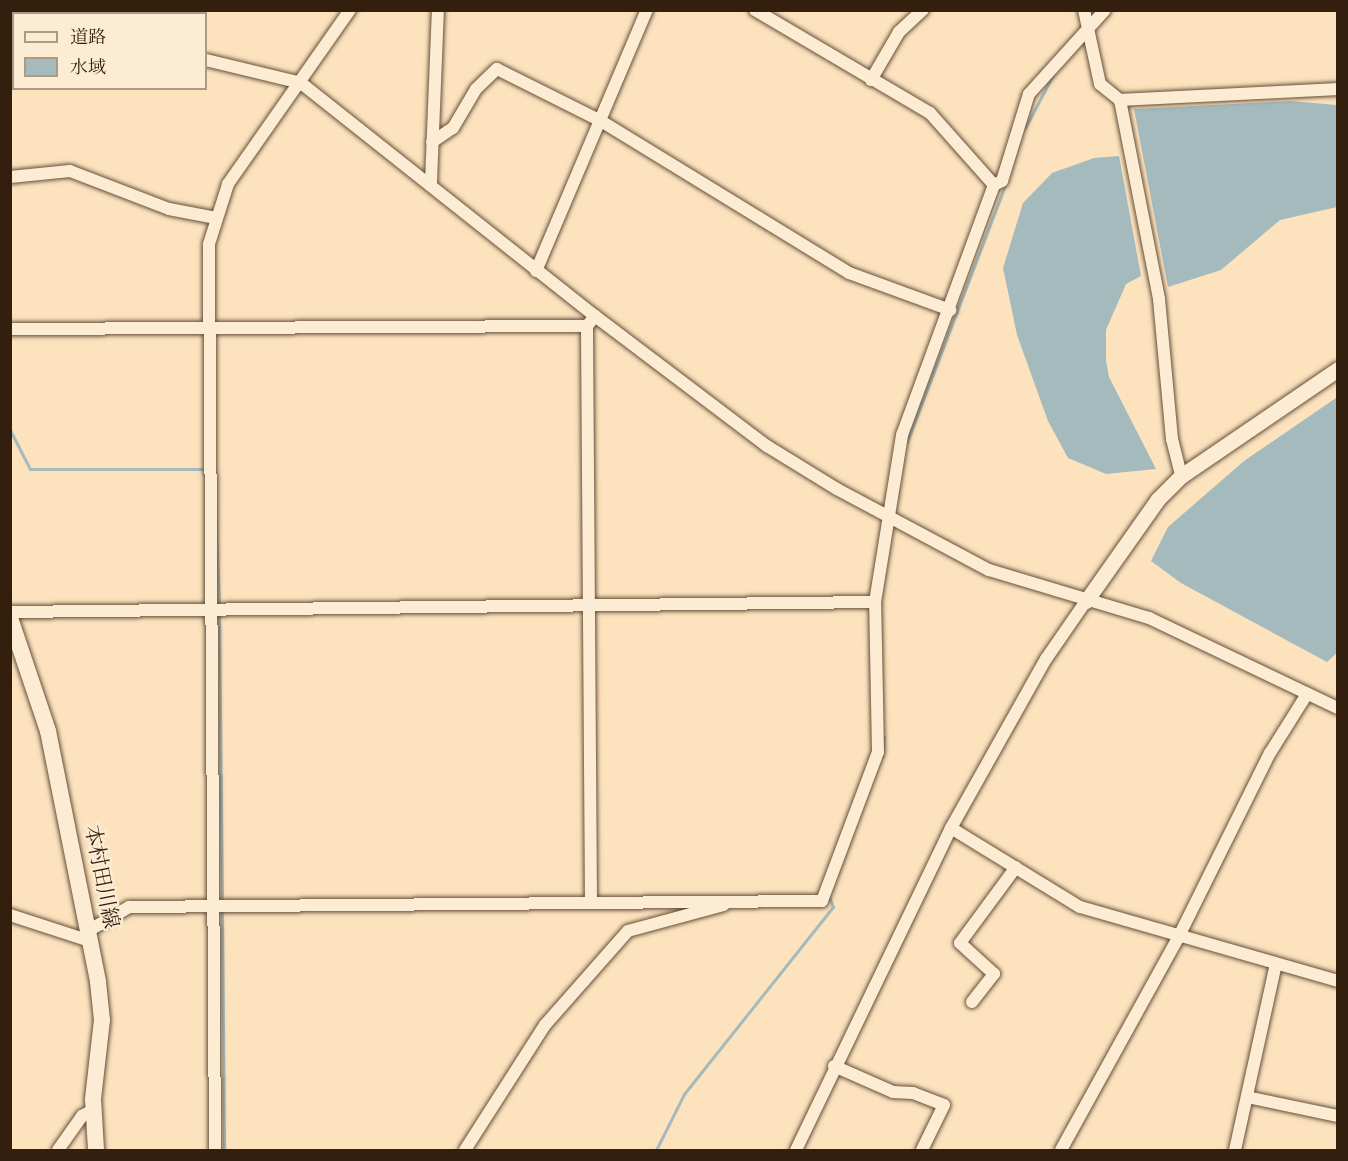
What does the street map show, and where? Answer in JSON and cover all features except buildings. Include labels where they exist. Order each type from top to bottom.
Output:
[{"type":"main road","name":"本村田川線","points":[[12,628],[48,731],[89,936],[102,1020],[93,1110],[96,1150]]},
{"type":"street","points":[[215,1150],[209,244],[228,184],[284,97],[301,82],[350,10]]},
{"type":"street","points":[[431,182],[438,10]]},
{"type":"street","points":[[536,271],[647,10]]},
{"type":"street","points":[[755,10],[930,113],[994,185]]},
{"type":"street","points":[[871,80],[899,32],[922,10]]},
{"type":"street","points":[[1084,10],[1100,84],[1119,100],[1159,299],[1172,439],[1181,476]]},
{"type":"street","points":[[10,915],[89,936],[129,907],[822,901],[878,752],[875,602],[902,435],[951,310],[994,185],[1002,181],[1029,94],[1105,10]]},
{"type":"street","points":[[207,60],[301,82],[431,182],[591,321],[767,446],[887,517],[989,570],[1086,601],[1149,618],[1338,708]]},
{"type":"street","points":[[432,142],[453,128],[476,89],[496,69],[601,121],[849,273],[951,310]]},
{"type":"street","points":[[1119,100],[1338,89]]},
{"type":"street","points":[[10,177],[70,171],[169,209],[216,218]]},
{"type":"street","points":[[10,329],[591,321]]},
{"type":"street","points":[[591,321],[589,606],[591,903]]},
{"type":"street","points":[[796,1150],[834,1066],[951,828],[1046,658],[1158,499],[1181,476],[1338,369]]},
{"type":"street","points":[[10,612],[875,602]]},
{"type":"street","points":[[1061,1150],[1180,934],[1270,753],[1307,694]]},
{"type":"street","points":[[951,828],[1080,907],[1338,981]]},
{"type":"street","points":[[972,1002],[994,974],[960,943],[1016,867]]},
{"type":"street","points":[[465,1150],[545,1025],[628,931],[742,900]]},
{"type":"street","points":[[1235,1150],[1276,963]]},
{"type":"street","points":[[834,1066],[893,1092],[913,1093],[944,1105],[922,1150]]},
{"type":"street","points":[[1247,1097],[1338,1116]]},
{"type":"street","points":[[58,1150],[82,1116],[93,1110]]},
{"type":"water","points":[[1291,101],[1337,105],[1337,207],[1280,220],[1221,270],[1168,287],[1134,109]]},
{"type":"water","points":[[1119,156],[1141,276],[1126,284],[1106,330],[1106,360],[1109,377],[1156,469],[1106,474],[1068,458],[1048,421],[1017,335],[1003,268],[1023,203],[1052,173],[1094,158]]},
{"type":"water","points":[[1336,398],[1338,652],[1327,662],[1181,583],[1151,561],[1168,527],[1244,461]]},
{"type":"waterway","points":[[1025,128],[1053,75]]},
{"type":"waterway","points":[[907,442],[1005,185]]},
{"type":"waterway","points":[[10,430],[30,469],[208,469]]},
{"type":"waterway","points":[[214,469],[219,606]]},
{"type":"waterway","points":[[219,612],[222,903]]},
{"type":"waterway","points":[[882,757],[884,737]]},
{"type":"waterway","points":[[656,1150],[684,1094],[833,907],[828,894]]},
{"type":"waterway","points":[[222,909],[224,1150]]}]
